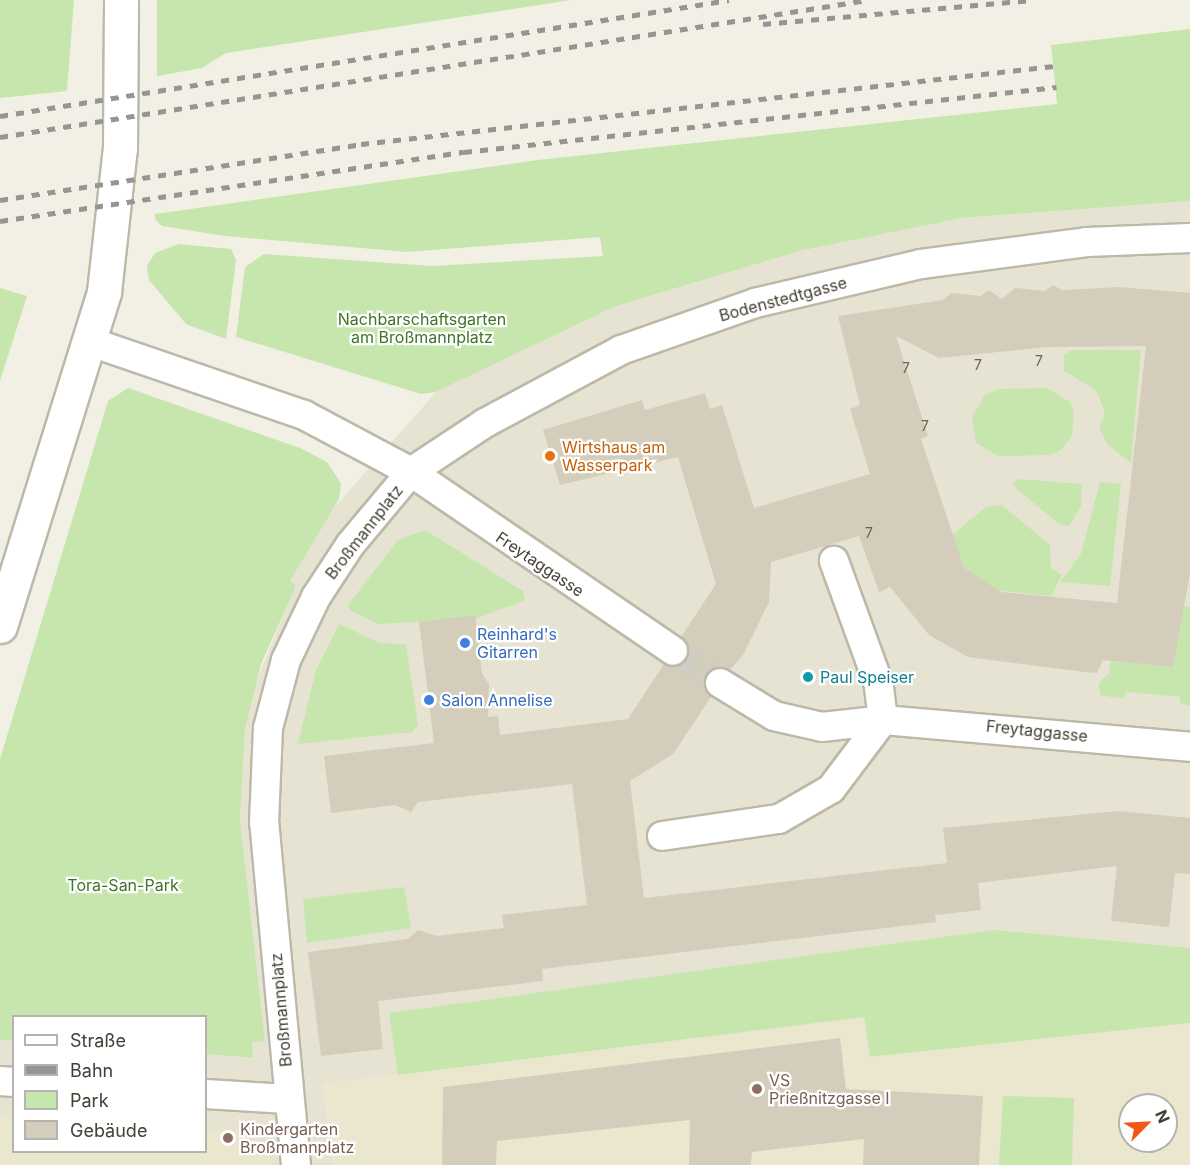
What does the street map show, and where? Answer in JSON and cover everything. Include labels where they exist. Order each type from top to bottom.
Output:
[{"type":"street","points":[[0,626],[87,353],[104,292],[120,148],[121,0]]},
{"type":"street","name":"Bodenstedtgasse","points":[[411,472],[486,423],[621,350],[755,303],[921,264],[1087,242],[1190,238]]},
{"type":"street","name":"Broßmannplatz","points":[[87,353],[304,415],[411,472],[350,545],[316,597],[286,660],[268,728],[264,823],[287,1099],[296,1165]]},
{"type":"street","name":"Freytaggasse","points":[[411,472],[673,651]]},
{"type":"street","points":[[662,836],[779,819],[831,789],[883,720],[878,682],[834,561]]},
{"type":"street","name":"Freytaggasse","points":[[720,683],[774,716],[814,726],[883,720],[1190,747]]},
{"type":"street","points":[[207,1094],[287,1099]]},
{"type":"shaded area","points":[[1190,201],[1190,1023],[864,1017],[323,1084],[333,1165],[0,1165],[0,1040],[12,1041],[12,1153],[207,1153],[207,1054],[252,1058],[252,1043],[265,1041],[240,820],[245,729],[254,687],[295,587],[290,581],[319,525],[436,392],[616,306],[800,251],[962,218]]},
{"type":"shaded area","name":"VS Prießnitzgasse I","points":[[864,1017],[871,1057],[1190,1023],[1190,1165],[333,1165],[323,1084]]},
{"type":"shaded area","name":"Kindergarten Broßmannplatz","points":[[0,1115],[12,1116],[12,1153],[207,1153],[207,1130],[235,1132],[264,1144],[273,1165],[0,1165]]},
{"type":"green space","points":[[0,0],[74,0],[67,91],[0,98]]},
{"type":"green space","points":[[157,0],[572,0],[226,53],[202,68],[157,76]]},
{"type":"green space","name":"Nachbarschaftsgarten am Broßmannplatz","points":[[1190,29],[1190,201],[962,218],[800,251],[616,306],[436,392],[421,394],[236,337],[245,267],[264,254],[432,266],[603,256],[600,237],[407,252],[225,236],[162,226],[155,219],[155,214],[538,160],[1057,104],[1051,45]]},
{"type":"green space","points":[[179,244],[231,249],[236,260],[226,339],[186,324],[149,280],[147,266],[155,253]]},
{"type":"green space","points":[[0,288],[27,296],[0,381]]},
{"type":"green space","points":[[1072,350],[1141,350],[1131,463],[1107,444],[1099,427],[1105,414],[1097,391],[1064,371],[1064,355]]},
{"type":"green space","name":"Tora-San-Park","points":[[128,388],[300,448],[327,462],[341,483],[339,499],[290,581],[296,586],[261,664],[245,729],[240,820],[265,1041],[252,1043],[253,1058],[207,1054],[207,1015],[12,1015],[12,1041],[0,1040],[0,759],[108,401]]},
{"type":"green space","points":[[1047,388],[1070,402],[1074,411],[1072,436],[1061,450],[1050,455],[998,456],[976,443],[972,416],[985,395],[998,389]]},
{"type":"green space","points":[[1019,479],[1082,484],[1081,507],[1069,526],[1060,525],[1017,489],[1013,484]]},
{"type":"green space","points":[[1100,482],[1121,484],[1110,586],[1060,582],[1081,554]]},
{"type":"green space","points":[[1002,505],[1050,545],[1051,568],[1062,575],[1051,596],[994,590],[964,568],[951,536],[986,507]]},
{"type":"green space","points":[[425,530],[523,591],[525,600],[475,619],[378,624],[350,610],[348,605],[398,540]]},
{"type":"green space","points":[[1180,606],[1190,607],[1190,706],[1180,704],[1180,697],[1127,692],[1122,699],[1100,695],[1099,683],[1109,673],[1111,661],[1173,667]]},
{"type":"green space","points":[[339,624],[380,643],[406,644],[418,725],[412,732],[298,744],[316,670]]},
{"type":"green space","points":[[404,887],[411,928],[307,943],[303,899]]},
{"type":"green space","points":[[994,930],[1190,948],[1190,1023],[870,1057],[864,1017],[398,1075],[389,1013]]},
{"type":"green space","points":[[1003,1096],[1074,1098],[1072,1165],[999,1165]]},
{"type":"building","points":[[1053,285],[1062,290],[1119,287],[1190,293],[1190,573],[1173,667],[1103,660],[1097,673],[968,657],[929,635],[890,587],[879,592],[859,536],[771,562],[769,602],[743,655],[730,670],[720,667],[706,674],[704,683],[711,697],[673,754],[630,781],[644,898],[947,863],[943,828],[1118,811],[1190,818],[1190,874],[1175,873],[1169,927],[1111,921],[1117,866],[978,883],[981,910],[935,915],[936,922],[542,969],[543,981],[378,1001],[383,1049],[321,1056],[308,952],[408,939],[418,930],[437,936],[504,928],[502,915],[587,905],[572,784],[418,802],[411,812],[395,805],[331,813],[324,756],[434,743],[419,622],[475,615],[482,674],[489,684],[488,717],[498,716],[500,735],[628,719],[664,664],[680,666],[687,660],[688,644],[681,637],[716,584],[678,457],[560,485],[543,430],[642,400],[645,410],[705,393],[710,409],[722,405],[754,508],[870,474],[850,409],[860,405],[838,316],[943,300],[951,293],[981,296],[989,290],[1002,299],[1015,288],[1045,291]],"holes":[[[896,336],[939,358],[1048,347],[1146,346],[1117,603],[1001,592],[964,568],[921,439],[928,436]]]},
{"type":"building","points":[[840,1038],[846,1089],[983,1096],[979,1165],[863,1165],[864,1139],[752,1152],[751,1165],[689,1165],[690,1120],[497,1141],[496,1165],[442,1165],[443,1087]]},
{"type":"tunnel","points":[[673,651],[720,683]]},
{"type":"railway","points":[[0,116],[729,0]]},
{"type":"railway","points":[[0,137],[867,0]]},
{"type":"railway","points":[[763,24],[1030,0]]},
{"type":"railway","points":[[0,200],[361,144],[1054,66]]},
{"type":"railway","points":[[0,221],[464,152],[1056,87]]},
{"type":"place","name":"Wirtshaus am Wasserpark","points":[[550,456]]},
{"type":"place","name":"Reinhard's Gitarren","points":[[465,643]]},
{"type":"place","name":"Paul Speiser","points":[[808,677]]},
{"type":"place","name":"Salon Annelise","points":[[429,700]]},
{"type":"place","name":"VS Prießnitzgasse I","points":[[757,1089]]},
{"type":"place","name":"Kindergarten Broßmannplatz","points":[[228,1138]]}]
